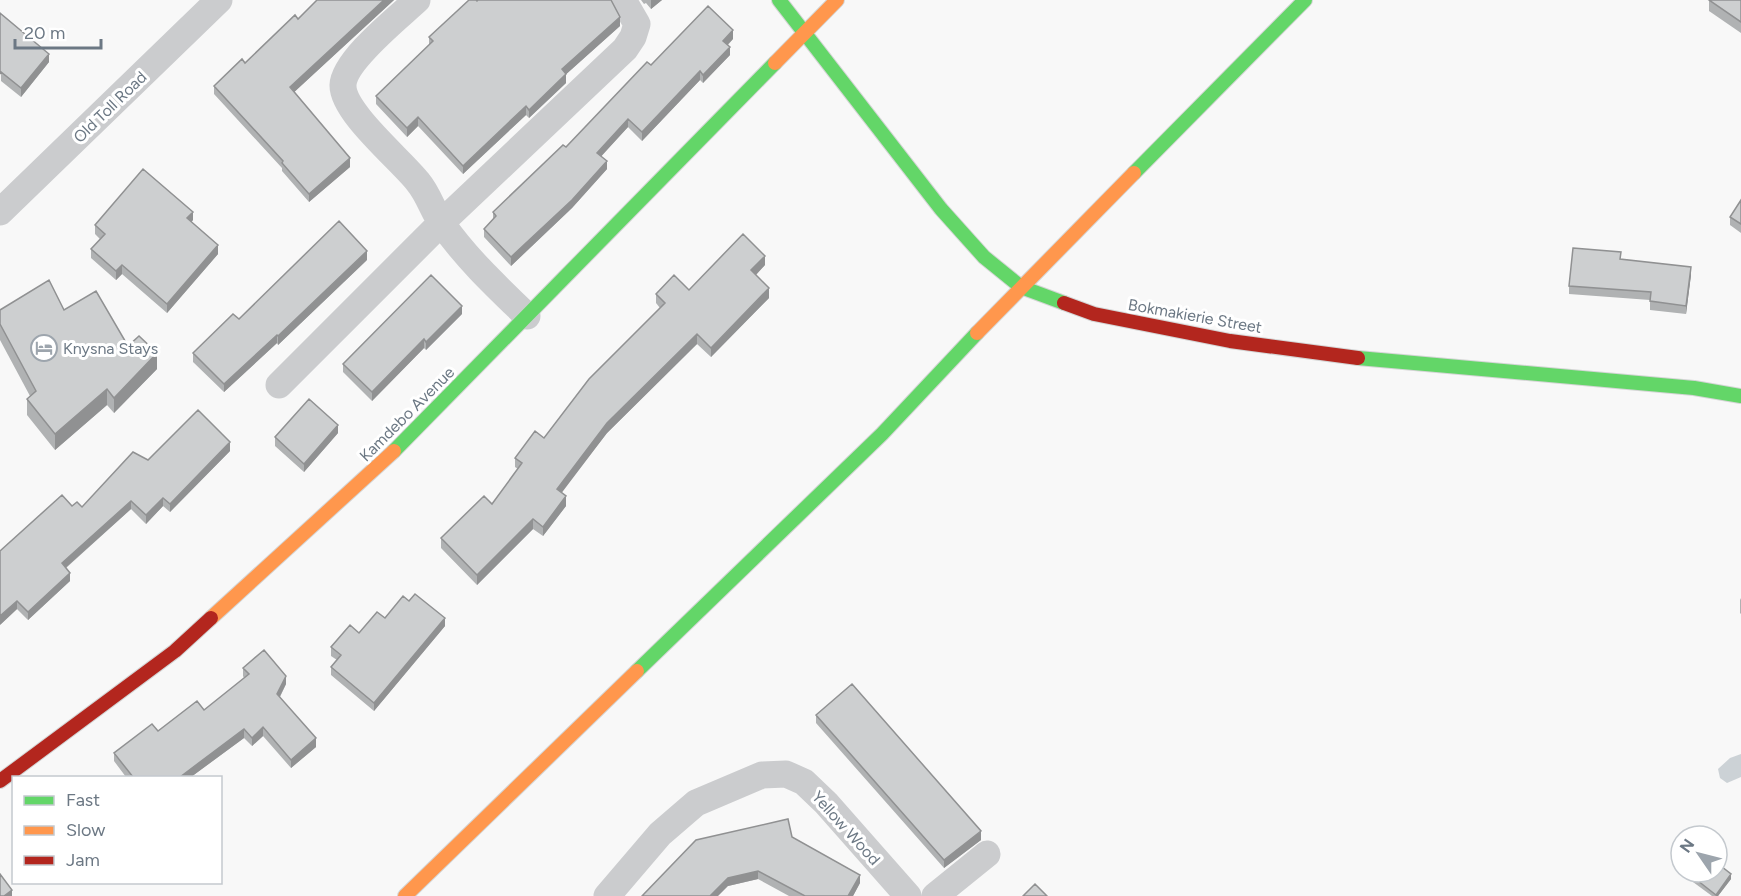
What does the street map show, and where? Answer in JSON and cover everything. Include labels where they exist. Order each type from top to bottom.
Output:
[{"type":"main road","name":"Bokmakierie Street","points":[[779,0],[941,209],[984,257],[1021,287],[1094,314],[1230,341],[1393,363],[1600,379],[1694,388],[1741,396]]},
{"type":"main road","name":"Kamdebo Avenue","points":[[0,781],[175,651],[379,467],[837,0]]},
{"type":"main road","points":[[405,896],[882,434],[1021,287],[1305,0]]},
{"type":"street","name":"Old Toll Road","points":[[0,212],[219,0]]},
{"type":"street","points":[[417,0],[355,59],[343,85],[346,99],[355,113],[419,183],[441,223],[477,269],[527,316]]},
{"type":"street","points":[[279,385],[441,223],[625,49],[633,37],[637,24],[623,0]]},
{"type":"street","name":"Yellow Wood","points":[[607,896],[660,834],[696,803],[762,775],[786,774],[804,782],[908,896]]},
{"type":"street","points":[[935,896],[987,854]]},
{"type":"shaded area","points":[[1741,754],[1741,777],[1727,783],[1720,778],[1718,769],[1730,758]]},
{"type":"building","points":[[317,0],[384,0],[290,87],[350,158],[309,194],[282,163],[283,161],[214,86],[242,59],[245,63],[295,15],[298,19]]},
{"type":"building","points":[[469,0],[611,0],[620,17],[562,69],[566,74],[529,110],[526,106],[463,166],[418,117],[407,128],[376,96],[433,41],[429,37]]},
{"type":"building","points":[[1709,0],[1741,0],[1741,22]]},
{"type":"building","points":[[708,6],[733,30],[723,41],[730,47],[703,75],[700,71],[642,132],[628,119],[597,153],[607,161],[572,200],[511,257],[484,229],[496,216],[493,212],[563,145],[566,147],[647,62],[651,65]]},
{"type":"building","points":[[0,13],[49,54],[21,88],[1,72],[0,74]]},
{"type":"building","points":[[143,169],[193,212],[187,218],[218,245],[167,304],[122,265],[116,271],[91,249],[105,234],[95,225]]},
{"type":"building","points":[[1741,200],[1741,224],[1730,217]]},
{"type":"building","points":[[339,221],[367,251],[224,384],[193,353],[233,314],[239,319]]},
{"type":"building","points":[[743,234],[765,256],[751,270],[769,288],[711,348],[697,334],[607,423],[557,489],[566,496],[543,527],[533,519],[477,575],[441,538],[484,496],[492,504],[522,463],[515,458],[535,431],[544,438],[589,379],[665,303],[656,294],[674,275],[689,290]]},
{"type":"building","points":[[1573,248],[1621,252],[1620,259],[1691,267],[1686,306],[1650,301],[1651,292],[1569,286]]},
{"type":"building","points":[[431,275],[462,306],[426,342],[424,339],[372,392],[343,364]]},
{"type":"building","points":[[49,280],[64,310],[96,291],[128,346],[139,336],[157,353],[114,398],[107,389],[55,434],[27,399],[36,391],[0,324],[0,310]]},
{"type":"building","points":[[309,399],[338,425],[304,464],[275,437]]},
{"type":"building","points":[[198,410],[230,442],[170,504],[163,498],[146,515],[131,501],[62,563],[70,573],[28,612],[17,601],[0,616],[0,551],[62,495],[72,506],[77,502],[82,507],[133,452],[148,460]]},
{"type":"building","points":[[415,594],[445,618],[374,703],[331,667],[341,655],[331,647],[350,625],[359,633],[377,612],[385,618],[403,596],[409,601]]},
{"type":"building","points":[[264,650],[286,676],[277,694],[316,738],[291,760],[263,727],[252,738],[244,729],[181,776],[132,776],[114,753],[152,724],[158,731],[197,701],[204,710],[249,674],[243,668]]},
{"type":"building","points":[[852,684],[981,831],[944,860],[816,715]]},
{"type":"building","points":[[788,819],[792,837],[860,875],[848,896],[805,896],[758,871],[728,878],[710,896],[642,896],[696,840]]},
{"type":"building","points":[[0,874],[12,890],[4,896],[0,896]]},
{"type":"building","points":[[1035,884],[1047,896],[1023,896]]},
{"type":"building","points":[[1702,884],[1724,884],[1716,895]]},
{"type":"traffic: fast","points":[[779,0],[941,209],[984,257],[1021,287],[1064,303]]},
{"type":"traffic: fast","points":[[1134,173],[1305,0]]},
{"type":"traffic: fast","points":[[394,451],[775,63]]},
{"type":"traffic: fast","points":[[637,671],[882,434],[977,333]]},
{"type":"traffic: fast","points":[[1358,358],[1694,388],[1741,396]]},
{"type":"traffic: slow","points":[[775,63],[837,0]]},
{"type":"traffic: slow","points":[[977,333],[1134,173]]},
{"type":"traffic: slow","points":[[211,618],[394,451]]},
{"type":"traffic: slow","points":[[405,896],[637,671]]},
{"type":"traffic: jam","points":[[1064,303],[1094,314],[1230,341],[1358,358]]},
{"type":"traffic: jam","points":[[0,781],[175,651],[211,618]]},
{"type":"place","name":"Knysna Stays","points":[[44,348]]}]
